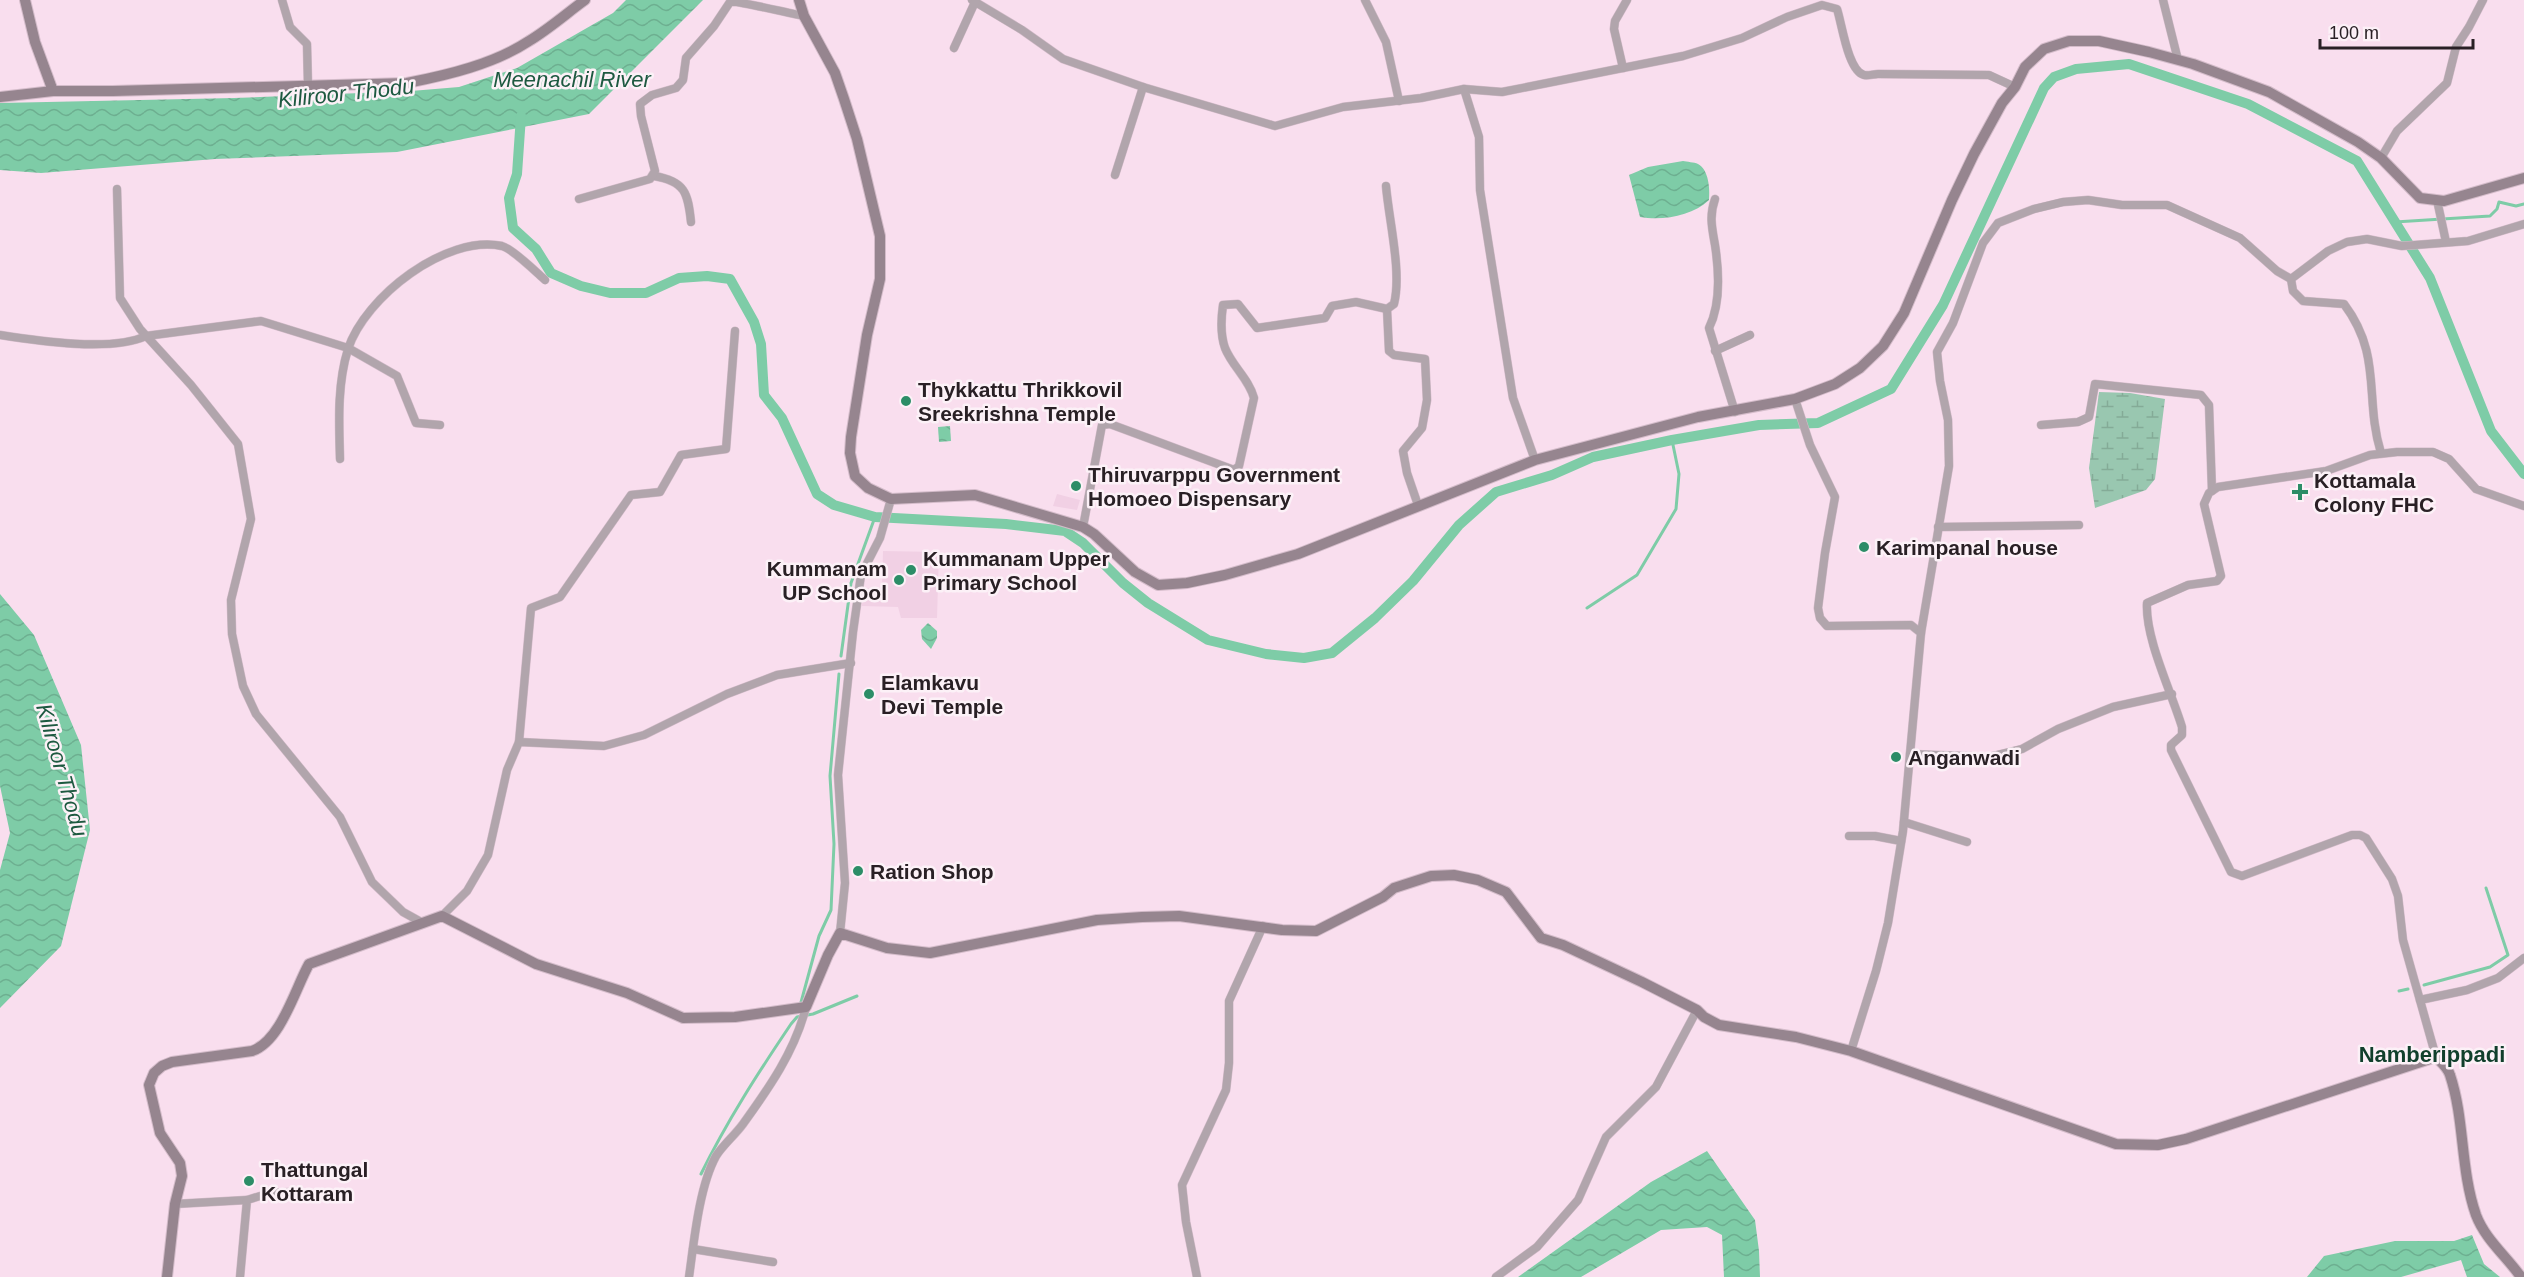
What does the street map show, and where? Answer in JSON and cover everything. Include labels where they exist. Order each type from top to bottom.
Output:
[{"type":"main road","points":[[25,0],[35,42],[53,91]]},
{"type":"main road","points":[[0,97],[53,91],[407,83],[442,76],[501,56],[529,42],[585,0]]},
{"type":"main road","points":[[799,0],[804,16],[835,73],[844,99],[857,139],[880,236],[880,279],[867,335],[851,436],[850,453],[855,476],[860,483],[889,504],[975,495],[1083,527],[1094,534],[1135,572],[1158,585],[1187,583],[1225,575],[1298,554],[1535,460],[1666,425],[1795,399],[1835,384],[1860,368],[1883,346],[1904,313],[1974,154],[2002,103],[2015,87],[2025,68],[2044,49],[2069,41],[2099,41],[2178,60],[2269,92],[2310,113],[2381,158],[2420,198],[2444,201],[2524,178]]},
{"type":"main road","points":[[167,1277],[175,1204],[182,1176],[180,1163],[160,1133],[149,1085],[154,1073],[162,1066],[172,1062],[252,1051],[263,1047],[292,999],[309,964],[421,922],[441,916],[536,964],[627,993],[683,1018],[711,1018],[803,1011],[828,954],[840,933],[887,948],[930,953],[1097,920],[1179,916],[1316,931],[1383,897],[1394,888],[1431,876],[1454,875],[1478,880],[1506,892],[1541,938],[1563,945],[1697,1010],[1704,1017],[1719,1024],[1796,1037],[1851,1051],[2116,1144],[2158,1145],[2186,1139],[2436,1057],[2450,1072],[2466,1180],[2477,1217],[2484,1235],[2501,1250],[2521,1277]]},
{"type":"street","points":[[282,0],[290,27],[307,44],[308,86]]},
{"type":"street","points":[[1365,0],[1386,42],[1399,101]]},
{"type":"street","points":[[1623,68],[1614,28],[1615,21],[1627,0]]},
{"type":"street","points":[[1803,0],[1807,10]]},
{"type":"street","points":[[2163,0],[2178,60]]},
{"type":"street","points":[[2381,158],[2397,131],[2447,82],[2456,47],[2483,0]]},
{"type":"street","points":[[654,176],[656,171],[641,116],[640,104],[652,95],[676,88],[683,80],[686,58],[714,26],[730,2],[740,1],[804,16]]},
{"type":"street","points":[[954,48],[974,1],[1022,30],[1063,59],[1143,87],[1275,126],[1343,106],[1399,101],[1464,89],[1502,92],[1702,51],[1742,38],[1822,5],[1837,9],[1849,55],[1856,71],[1865,76],[1878,74],[1989,75],[2015,87]]},
{"type":"street","points":[[1115,176],[1143,87]]},
{"type":"street","points":[[1464,89],[1479,137],[1480,190],[1513,398],[1535,460]]},
{"type":"street","points":[[579,199],[654,176],[669,178],[681,187],[688,200],[691,222]]},
{"type":"street","points":[[1386,186],[1395,257],[1396,295],[1394,304],[1388,309]]},
{"type":"street","points":[[117,189],[120,298],[146,336],[238,444],[251,519],[231,600],[232,634],[243,686],[256,714],[340,817],[372,882],[403,912],[421,922]]},
{"type":"street","points":[[1714,199],[1710,210],[1710,226],[1715,246],[1716,313],[1708,328],[1735,412]]},
{"type":"street","points":[[2437,200],[2446,242]]},
{"type":"street","points":[[1851,1051],[1886,933],[1904,822],[1921,633],[1949,466],[1947,420],[1937,352],[1953,322],[1983,243],[1998,223],[2034,209],[2062,202],[2167,205],[2240,238],[2277,271],[2291,279]]},
{"type":"street","points":[[2291,279],[2328,251],[2347,242],[2367,238],[2402,246],[2468,241],[2524,224]]},
{"type":"street","points":[[340,459],[338,402],[348,348],[362,319],[380,297],[411,272],[470,245],[504,247],[545,280]]},
{"type":"street","points":[[2291,279],[2293,291],[2302,301],[2344,304],[2361,332],[2370,365],[2375,435],[2381,453]]},
{"type":"street","points":[[1083,527],[1102,425],[1110,424],[1234,470],[1239,466],[1254,398],[1251,388],[1226,349],[1221,324],[1223,305],[1238,304],[1257,328],[1325,318],[1332,306],[1340,304],[1356,302],[1388,309]]},
{"type":"street","points":[[1388,309],[1389,351],[1394,355],[1425,359],[1427,400],[1422,428],[1403,451],[1407,473],[1418,505]]},
{"type":"street","points":[[0,335],[42,341],[132,342],[146,336],[261,321],[348,348],[397,376],[416,423],[440,425]]},
{"type":"street","points":[[441,916],[467,891],[488,855],[507,770],[519,742],[531,608],[560,597],[631,495],[660,492],[681,455],[726,449],[735,331]]},
{"type":"street","points":[[1715,351],[1750,335]]},
{"type":"street","points":[[2040,426],[2078,422],[2089,417],[2095,384],[2201,395],[2210,405],[2212,491]]},
{"type":"street","points":[[1795,399],[1810,445],[1835,496],[1818,608],[1820,618],[1827,626],[1911,625],[1921,633]]},
{"type":"street","points":[[2436,1057],[2403,940],[2398,896],[2392,879],[2366,838],[2352,835],[2241,876],[2231,872],[2171,750],[2171,745],[2182,735],[2182,727],[2152,640],[2146,616],[2147,603],[2188,585],[2217,581],[2221,576],[2204,504],[2212,491],[2218,487],[2326,471],[2381,453],[2433,452],[2449,459],[2476,489],[2524,506]]},
{"type":"street","points":[[840,933],[845,883],[838,775],[861,575],[880,537],[889,504]]},
{"type":"street","points":[[1938,527],[2079,525]]},
{"type":"street","points":[[519,742],[603,746],[644,735],[727,694],[777,675],[851,663]]},
{"type":"street","points":[[1910,754],[1989,757],[2022,749],[2058,729],[2113,707],[2172,694]]},
{"type":"street","points":[[1904,822],[1967,842]]},
{"type":"street","points":[[1849,836],[1875,836],[1901,840]]},
{"type":"street","points":[[1197,1277],[1186,1222],[1182,1185],[1226,1090],[1229,1063],[1229,1001],[1263,926]]},
{"type":"street","points":[[2420,1000],[2467,990],[2498,978],[2524,958]]},
{"type":"street","points":[[1496,1277],[1536,1247],[1578,1200],[1606,1137],[1656,1087],[1697,1010]]},
{"type":"street","points":[[689,1277],[708,1179],[717,1155],[768,1090],[788,1056],[803,1011]]},
{"type":"street","points":[[175,1204],[196,1204],[232,1199],[247,1200],[270,1193],[295,1192]]},
{"type":"street","points":[[240,1277],[247,1200]]},
{"type":"street","points":[[693,1249],[773,1262]]},
{"type":"shaded area","points":[[1057,494],[1080,500],[1077,510],[1053,506]]},
{"type":"shaded area","name":"Kummanam Upper Primary School","points":[[883,551],[939,552],[937,618],[901,618],[898,607],[862,606],[863,588],[882,589]]},
{"type":"green space","points":[[2099,392],[2130,393],[2165,399],[2155,479],[2146,490],[2095,508],[2089,468]]},
{"type":"water","name":"Meenachil River","points":[[626,0],[703,0],[589,114],[397,152],[215,159],[41,173],[0,170],[0,103],[234,98],[459,87],[517,68],[613,13]]},
{"type":"water","points":[[1683,161],[1702,167],[1707,175],[1709,200],[1694,210],[1677,216],[1640,217],[1629,175],[1648,167]]},
{"type":"water","points":[[950,426],[951,441],[939,442],[938,427]]},
{"type":"water","name":"Kiliroor Thodu","points":[[0,594],[34,635],[81,745],[90,830],[61,946],[0,1008],[0,870],[10,833],[0,786]]},
{"type":"water","points":[[928,623],[937,631],[937,638],[931,649],[922,639],[921,630]]},
{"type":"water","points":[[1707,1151],[1755,1220],[1760,1277],[1724,1277],[1722,1235],[1707,1227],[1661,1230],[1581,1277],[1518,1277],[1651,1182]]},
{"type":"water","points":[[2472,1235],[2484,1264],[2500,1277],[2467,1277],[2461,1260],[2401,1277],[2307,1277],[2324,1256],[2395,1241],[2454,1241]]},
{"type":"waterway","points":[[521,116],[517,174],[509,198],[513,228],[536,249],[551,273],[581,286],[610,293],[646,293],[679,278],[707,276],[730,279],[754,322],[761,344],[764,395],[782,418],[817,494],[834,505],[875,517],[1006,524],[1065,531],[1083,543],[1123,583],[1148,603],[1208,640],[1266,654],[1304,658],[1332,653],[1375,618],[1413,581],[1459,525],[1496,492],[1552,475],[1593,457],[1672,440],[1759,425],[1818,423],[1891,389],[1943,305],[2044,88],[2054,77],[2076,69],[2129,64],[2248,104],[2357,161],[2430,278],[2491,431],[2524,474]]},
{"type":"waterway","points":[[2395,222],[2490,216],[2497,209],[2499,202],[2516,206],[2524,204]]},
{"type":"waterway","points":[[1587,608],[1637,575],[1676,509],[1679,474],[1672,440]]},
{"type":"waterway","points":[[841,656],[851,583],[875,517]]},
{"type":"waterway","points":[[800,1006],[819,936],[831,910],[834,844],[830,776],[839,674]]},
{"type":"waterway","points":[[2424,985],[2490,967],[2508,955],[2486,888]]},
{"type":"waterway","points":[[2399,991],[2408,989]]},
{"type":"waterway","points":[[701,1174],[743,1098],[797,1017],[813,1014],[857,996]]},
{"type":"place","name":"Thykkattu Thrikkovil Sreekrishna Temple","points":[[906,401]]},
{"type":"place","name":"Thiruvarppu Government Homoeo Dispensary","points":[[1076,486]]},
{"type":"place","name":"Kottamala Colony FHC","points":[[2300,492]]},
{"type":"place","name":"Karimpanal house","points":[[1864,547]]},
{"type":"place","name":"Kummanam Upper Primary School","points":[[911,570]]},
{"type":"place","name":"Kummanam UP School","points":[[899,580]]},
{"type":"place","name":"Elamkavu Devi Temple","points":[[869,694]]},
{"type":"place","name":"Anganwadi","points":[[1896,757]]},
{"type":"place","name":"Ration Shop","points":[[858,871]]},
{"type":"place","name":"Thattungal Kottaram","points":[[249,1181]]},
{"type":"district","name":"Namberippadi","points":[[2432,1054]]}]
